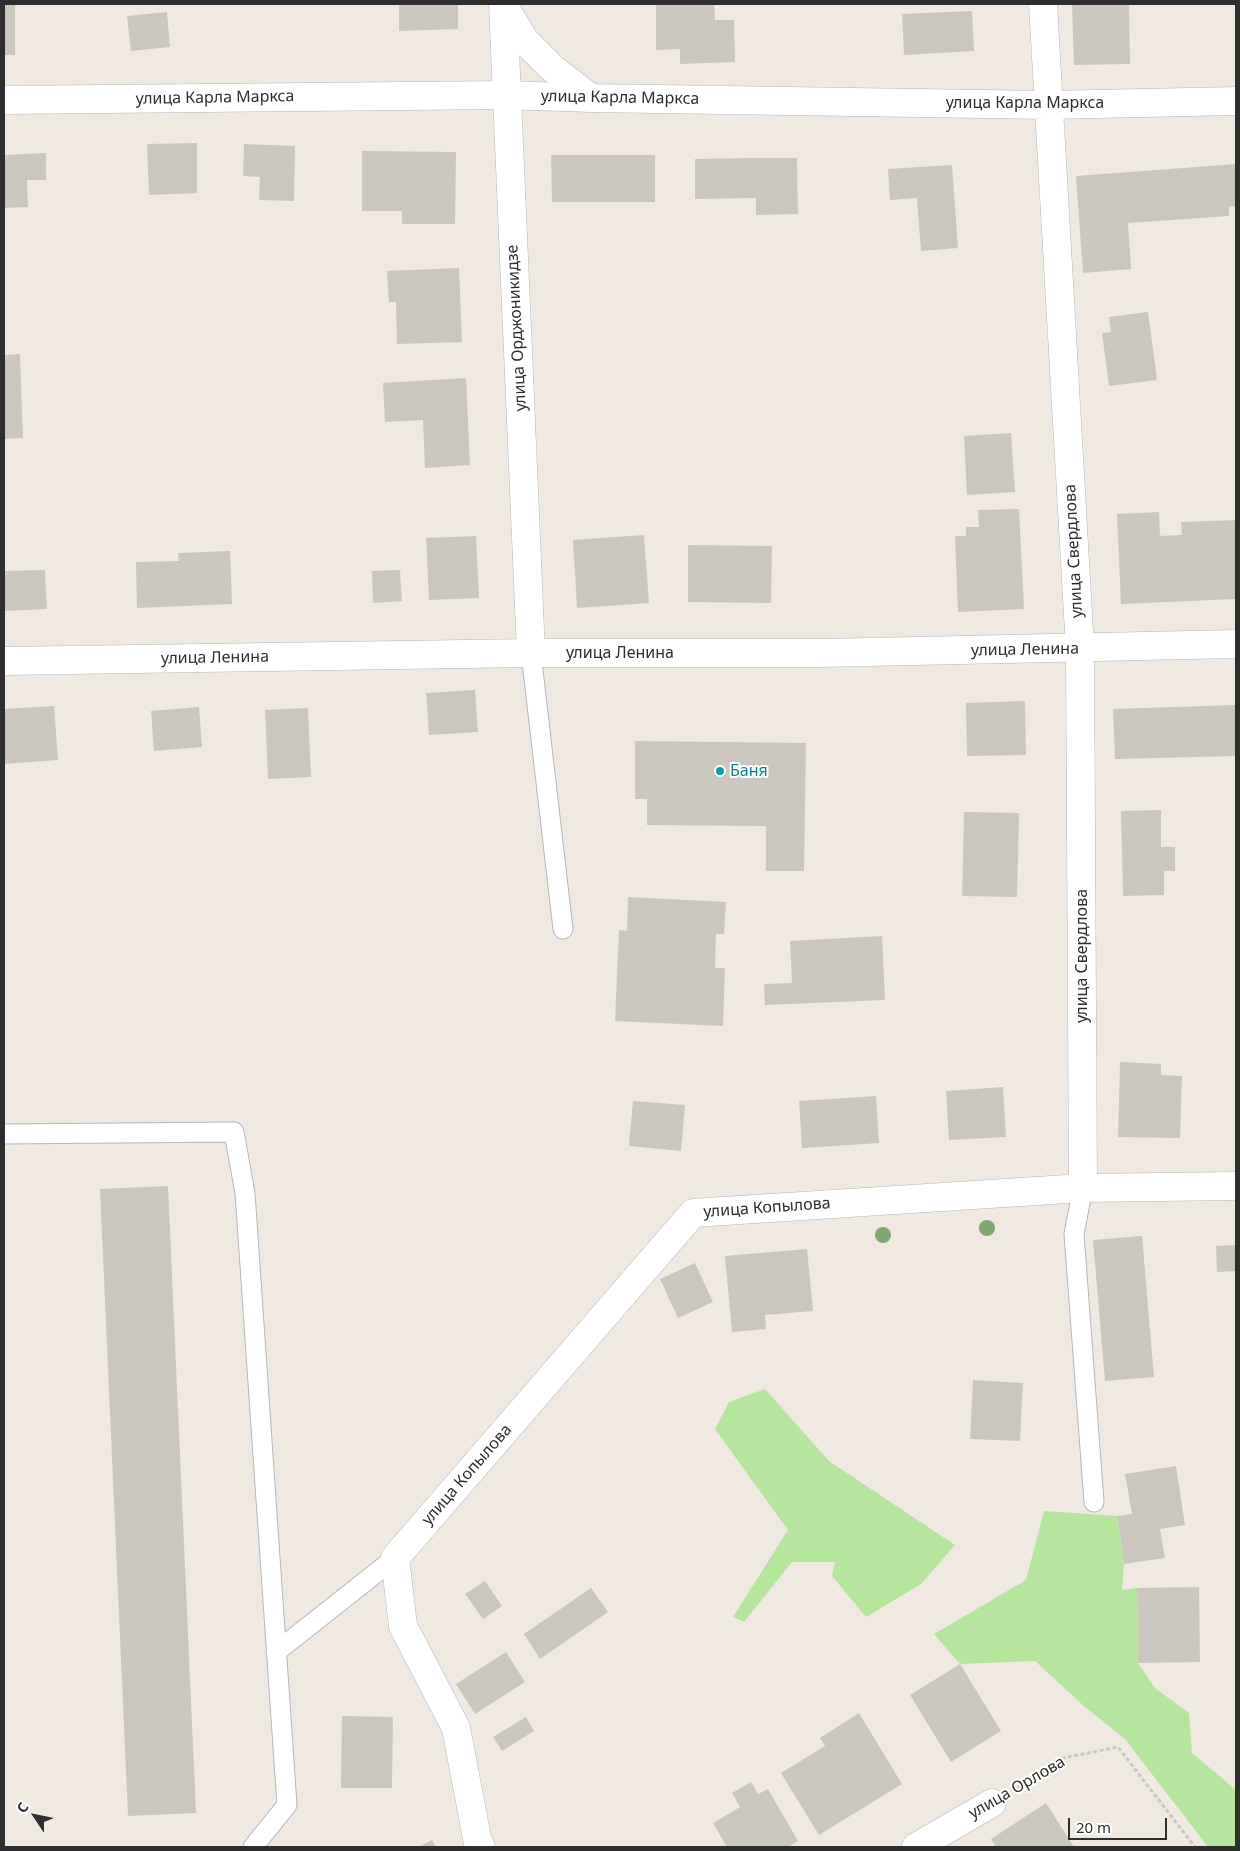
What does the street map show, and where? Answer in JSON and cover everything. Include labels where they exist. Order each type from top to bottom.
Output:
[{"type":"street","name":"улица Орджоникидзе","points":[[503,4],[531,653]]},
{"type":"street","points":[[503,4],[525,41],[552,68],[591,98]]},
{"type":"street","name":"улица Свердлова","points":[[1043,4],[1080,648],[1083,1188]]},
{"type":"street","name":"улица Карла Маркса","points":[[4,100],[506,95],[591,98],[1049,104],[1236,101]]},
{"type":"street","name":"улица Ленина","points":[[4,661],[531,653],[822,654],[1236,644]]},
{"type":"street","name":"улица Копылова","points":[[395,1558],[693,1213],[1083,1188],[1236,1186]]},
{"type":"street","points":[[395,1558],[402,1626],[456,1728],[478,1843],[481,1847]]},
{"type":"street","name":"улица Орлова","points":[[916,1847],[992,1803]]},
{"type":"lane","points":[[531,653],[563,929]]},
{"type":"lane","points":[[4,1134],[234,1132],[245,1193],[287,1805],[253,1847]]},
{"type":"lane","points":[[1083,1188],[1074,1234],[1094,1502]]},
{"type":"lane","points":[[276,1652],[395,1558]]},
{"type":"path","name":"улица Орлова","points":[[992,1803],[1063,1758],[1118,1747],[1195,1847]]},
{"type":"green space","points":[[765,1389],[829,1461],[955,1545],[921,1584],[866,1617],[832,1576],[835,1562],[792,1562],[744,1622],[733,1617],[788,1530],[715,1429],[729,1402]]},
{"type":"green space","points":[[1044,1511],[1117,1516],[1124,1564],[1122,1590],[1137,1588],[1138,1663],[1155,1688],[1189,1713],[1192,1753],[1236,1790],[1236,1847],[1208,1847],[1125,1739],[1085,1707],[1035,1661],[960,1664],[934,1634],[1026,1580]]},
{"type":"building","points":[[4,4],[15,4],[15,55],[4,55]]},
{"type":"building","points":[[399,4],[458,4],[458,29],[399,31]]},
{"type":"building","points":[[656,4],[714,4],[715,20],[734,20],[735,62],[680,64],[680,49],[656,50]]},
{"type":"building","points":[[1072,4],[1129,4],[1130,64],[1074,65]]},
{"type":"building","points":[[972,11],[974,51],[904,55],[902,14]]},
{"type":"building","points":[[167,12],[170,47],[131,51],[127,16]]},
{"type":"building","points":[[197,143],[197,193],[149,195],[147,144]]},
{"type":"building","points":[[244,144],[295,146],[294,201],[259,200],[260,177],[243,176]]},
{"type":"building","points":[[362,151],[456,152],[455,224],[402,224],[402,211],[362,211]]},
{"type":"building","points":[[46,153],[46,180],[27,180],[28,207],[4,208],[4,155]]},
{"type":"building","points":[[551,155],[655,155],[655,202],[552,202]]},
{"type":"building","points":[[797,158],[798,214],[756,215],[756,198],[695,199],[695,159]]},
{"type":"building","points":[[1236,164],[1236,206],[1229,207],[1229,216],[1128,223],[1131,269],[1083,273],[1076,176]]},
{"type":"building","points":[[952,165],[958,248],[921,251],[917,198],[890,200],[888,169]]},
{"type":"building","points":[[459,268],[462,342],[397,344],[396,302],[389,302],[387,271]]},
{"type":"building","points":[[1148,312],[1157,380],[1109,386],[1102,333],[1111,332],[1109,317]]},
{"type":"building","points":[[20,354],[23,438],[4,439],[4,355]]},
{"type":"building","points":[[466,378],[470,465],[425,468],[423,420],[385,422],[383,383]]},
{"type":"building","points":[[1011,433],[1015,492],[967,495],[964,436]]},
{"type":"building","points":[[1019,509],[1024,609],[958,612],[955,536],[966,536],[966,527],[979,527],[978,510]]},
{"type":"building","points":[[1159,512],[1160,536],[1182,535],[1181,522],[1236,520],[1236,599],[1121,604],[1117,514]]},
{"type":"building","points":[[644,535],[649,603],[577,608],[573,540]]},
{"type":"building","points":[[476,536],[479,598],[429,600],[426,538]]},
{"type":"building","points":[[688,545],[772,546],[771,603],[688,602]]},
{"type":"building","points":[[230,551],[232,604],[137,608],[136,562],[179,561],[178,553]]},
{"type":"building","points":[[45,570],[47,609],[4,611],[4,571]]},
{"type":"building","points":[[400,570],[402,601],[373,603],[372,571]]},
{"type":"building","points":[[475,690],[478,732],[429,735],[426,693]]},
{"type":"building","points":[[1025,701],[1026,755],[967,756],[966,703]]},
{"type":"building","points":[[1236,705],[1236,756],[1115,759],[1113,709]]},
{"type":"building","points":[[54,706],[58,760],[4,764],[4,709]]},
{"type":"building","points":[[199,707],[202,747],[154,751],[151,711]]},
{"type":"building","points":[[308,708],[311,777],[268,779],[265,710]]},
{"type":"building","name":"Баня","points":[[635,741],[806,743],[804,871],[766,871],[766,826],[647,825],[647,799],[635,799]]},
{"type":"building","points":[[1161,810],[1161,847],[1175,847],[1175,871],[1164,871],[1164,895],[1123,896],[1121,811]]},
{"type":"building","points":[[964,812],[1019,813],[1017,897],[962,896]]},
{"type":"building","points":[[628,897],[726,902],[724,934],[716,934],[715,968],[725,968],[723,1026],[615,1021],[619,930],[627,931]]},
{"type":"building","points":[[882,936],[885,1000],[765,1005],[764,984],[792,983],[790,941]]},
{"type":"building","points":[[1120,1062],[1161,1064],[1161,1075],[1182,1076],[1180,1138],[1118,1137]]},
{"type":"building","points":[[1003,1087],[1006,1137],[949,1140],[946,1091]]},
{"type":"building","points":[[876,1096],[879,1143],[802,1148],[799,1101]]},
{"type":"building","points":[[633,1101],[685,1105],[681,1151],[629,1146]]},
{"type":"building","points":[[168,1186],[196,1813],[128,1816],[100,1189]]},
{"type":"building","points":[[1142,1236],[1154,1377],[1105,1381],[1093,1240]]},
{"type":"building","points":[[1236,1245],[1236,1271],[1217,1272],[1216,1246]]},
{"type":"building","points":[[807,1249],[813,1311],[765,1315],[766,1329],[732,1332],[725,1256]]},
{"type":"building","points":[[695,1263],[713,1302],[678,1318],[660,1279]]},
{"type":"building","points":[[973,1380],[1023,1383],[1020,1441],[970,1439]]},
{"type":"building","points":[[1176,1466],[1185,1525],[1160,1529],[1165,1558],[1124,1564],[1117,1516],[1132,1514],[1125,1474]]},
{"type":"building","points":[[485,1581],[502,1606],[483,1619],[465,1594]]},
{"type":"building","points":[[1199,1587],[1200,1662],[1138,1663],[1137,1588]]},
{"type":"building","points":[[591,1588],[608,1612],[540,1659],[524,1634]]},
{"type":"building","points":[[506,1652],[525,1682],[475,1714],[456,1684]]},
{"type":"building","points":[[960,1664],[1001,1731],[951,1762],[910,1695]]},
{"type":"building","points":[[859,1713],[902,1784],[819,1835],[781,1773],[825,1746],[820,1738]]},
{"type":"building","points":[[342,1716],[393,1717],[392,1788],[341,1788]]},
{"type":"building","points":[[526,1717],[534,1731],[502,1751],[493,1737]]},
{"type":"building","points":[[751,1782],[758,1794],[768,1789],[798,1841],[788,1847],[727,1847],[713,1823],[740,1807],[732,1793]]},
{"type":"building","points":[[1046,1803],[1074,1847],[996,1847],[991,1839]]},
{"type":"building","points":[[432,1840],[436,1847],[419,1847]]},
{"type":"place","name":"Баня","points":[[720,771]]}]
